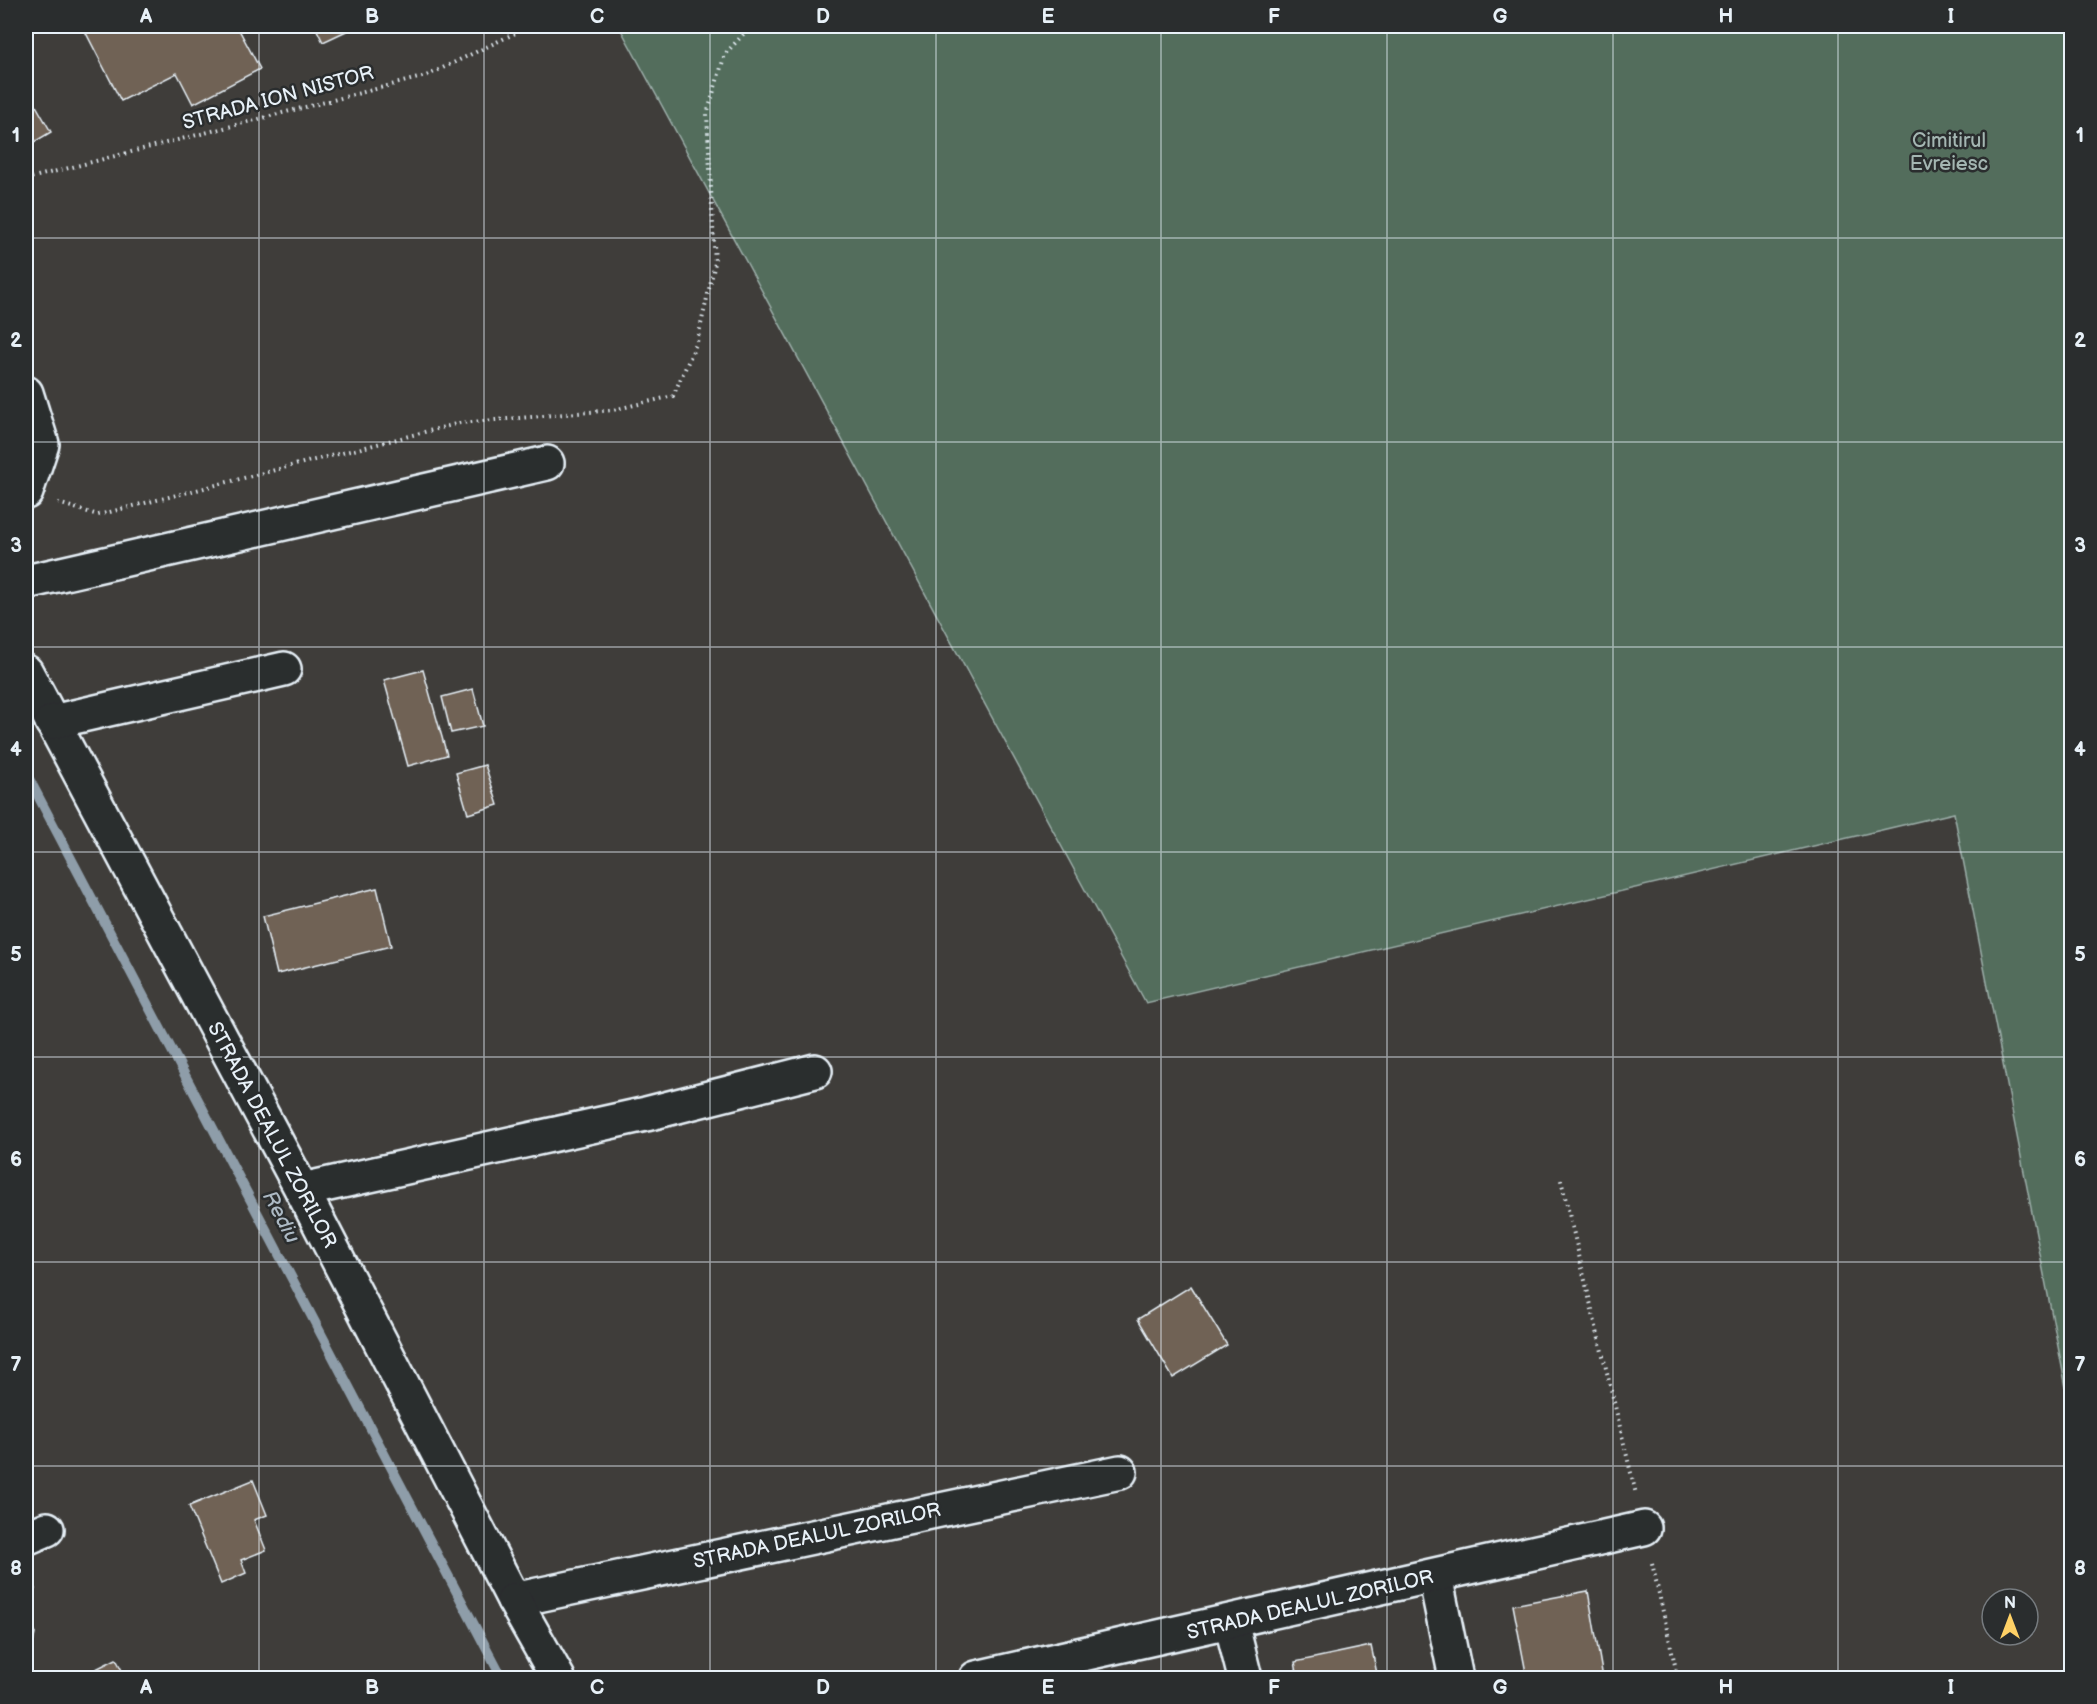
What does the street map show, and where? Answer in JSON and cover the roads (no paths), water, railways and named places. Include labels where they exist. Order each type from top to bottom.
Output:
[{"type":"street","points":[[26,393],[42,444],[26,492]]},
{"type":"street","points":[[26,582],[547,463]]},
{"type":"street","points":[[52,722],[284,669]]},
{"type":"street","name":"STRADA DEALUL ZORILOR","points":[[26,672],[302,1190],[514,1600],[558,1678]]},
{"type":"street","points":[[302,1190],[656,1111],[815,1071]]},
{"type":"street","name":"STRADA DEALUL ZORILOR","points":[[514,1600],[1120,1472]]},
{"type":"street","name":"STRADA DEALUL ZORILOR","points":[[976,1678],[1065,1670],[1231,1622],[1644,1528]]},
{"type":"street","points":[[1435,1576],[1456,1678]]},
{"type":"street","points":[[1231,1622],[1245,1678]]},
{"type":"waterway","name":"Rediu","points":[[26,773],[502,1678]]},
{"type":"park label","name":"Cimitirul Evreiesc","points":[[1949,152]]}]
